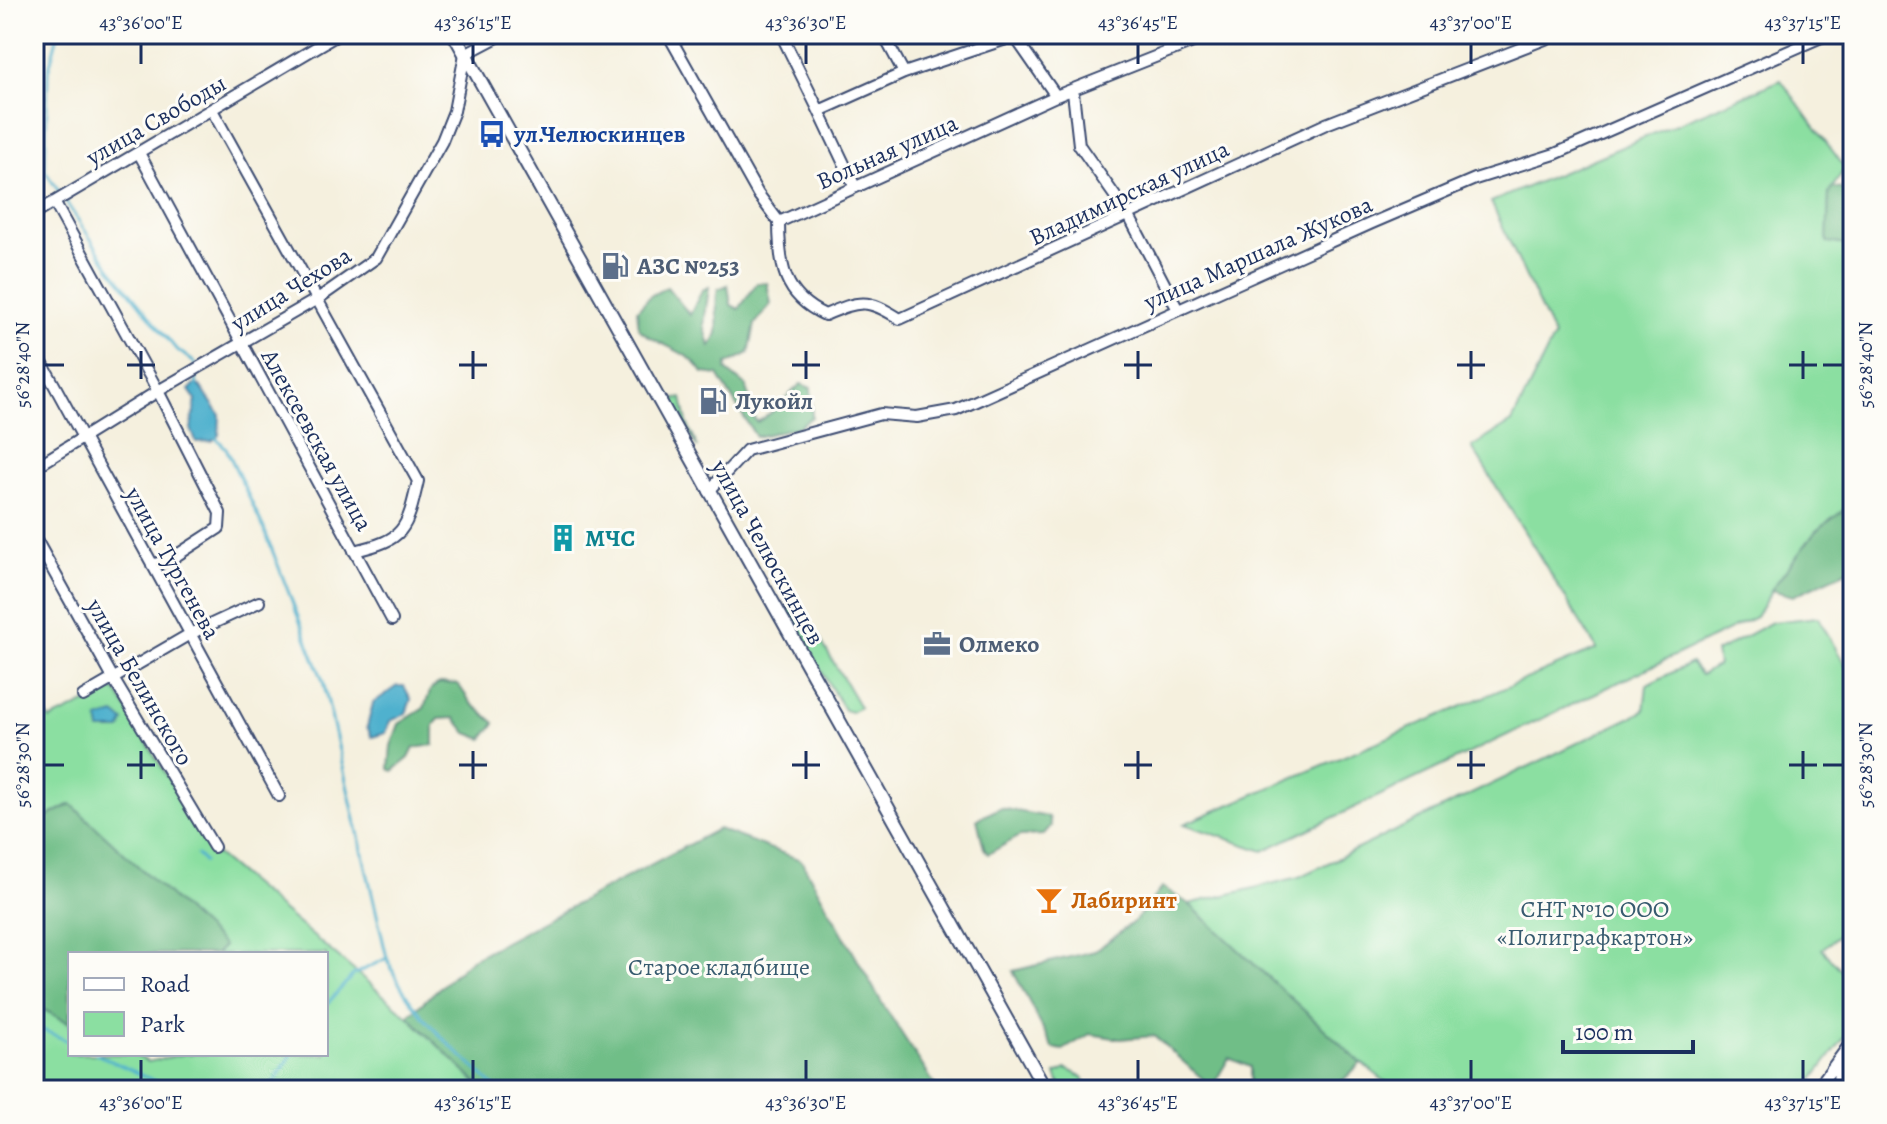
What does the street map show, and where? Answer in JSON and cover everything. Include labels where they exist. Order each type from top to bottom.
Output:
[{"type":"main road","name":"улица Челюскинцев","points":[[454,34],[1046,1090]]},
{"type":"street","name":"улица Свободы","points":[[34,214],[339,34]]},
{"type":"street","points":[[465,54],[503,34]]},
{"type":"street","points":[[668,34],[758,194],[779,222]]},
{"type":"street","points":[[781,34],[855,187]]},
{"type":"street","points":[[883,34],[904,73]]},
{"type":"street","points":[[1171,34],[1179,46]]},
{"type":"street","points":[[1178,310],[1129,216],[1079,145],[1073,92],[1213,34]]},
{"type":"street","name":"Владимирская улица","points":[[779,222],[779,256],[789,285],[804,306],[825,315],[854,303],[873,302],[900,319],[1326,124],[1558,34]]},
{"type":"street","name":"улица Маршала Жукова","points":[[709,491],[747,450],[881,414],[917,417],[956,410],[1475,179],[1555,154],[1828,34]]},
{"type":"street","points":[[1844,34],[1853,45]]},
{"type":"street","points":[[819,111],[904,73],[1014,35],[1056,96]]},
{"type":"street","name":"улица Чехова","points":[[34,468],[158,391],[319,298],[376,258],[442,141],[454,111],[465,54]]},
{"type":"street","name":"Вольная улица","points":[[779,222],[957,144],[1056,96],[1073,92]]},
{"type":"street","points":[[212,110],[418,481],[408,522],[386,544],[354,551]]},
{"type":"street","name":"Алексеевская улица","points":[[139,153],[392,620]]},
{"type":"street","points":[[54,202],[158,391],[220,513],[221,521],[202,540],[152,565]]},
{"type":"street","name":"улица Тургенева","points":[[34,348],[279,796]]},
{"type":"street","name":"улица Белинского","points":[[34,536],[114,680],[214,847]]},
{"type":"street","points":[[83,696],[190,634],[259,602]]},
{"type":"street","points":[[1816,1090],[1853,1040]]},
{"type":"street","points":[[1838,1090],[1839,1061]]},
{"type":"green space","points":[[1781,80],[1845,168],[1829,193],[1828,242],[1853,246],[1853,503],[1823,528],[1798,555],[1756,617],[1263,851],[1184,824],[1597,649],[1472,447],[1512,422],[1554,337],[1491,202]]},
{"type":"green space","points":[[1832,188],[1853,190],[1853,246],[1827,242],[1829,193]]},
{"type":"green space","points":[[757,283],[767,283],[771,304],[755,324],[749,353],[727,364],[726,370],[747,387],[757,422],[801,384],[811,388],[812,417],[798,427],[756,437],[718,375],[703,373],[690,359],[639,329],[637,310],[650,296],[667,287],[690,315],[702,290],[709,287],[704,325],[710,346],[718,326],[718,289],[728,285],[731,305],[739,309]]},
{"type":"green space","points":[[682,398],[687,423],[698,448],[672,404],[674,399]]},
{"type":"green space","points":[[1853,503],[1853,568],[1793,596],[1771,590],[1816,531]]},
{"type":"green space","points":[[798,602],[860,707],[851,712],[844,710],[789,615],[788,608]]},
{"type":"green space","name":"СНТ №10 ООО «Полиграфкартон»","points":[[1818,617],[1853,679],[1853,923],[1822,949],[1853,983],[1853,1026],[1805,1090],[1396,1090],[1349,1053],[1189,904],[1299,877],[1644,711],[1647,685],[1691,663],[1701,675],[1718,665],[1716,652],[1772,622]]},
{"type":"green space","points":[[439,683],[458,684],[471,703],[495,723],[483,739],[467,733],[455,718],[439,719],[434,725],[434,745],[414,748],[409,758],[393,771],[389,769],[391,746],[399,724],[424,708],[431,689]]},
{"type":"green space","points":[[115,689],[211,850],[408,1016],[484,1090],[34,1090],[34,1005],[68,1022],[68,1056],[137,1056],[148,1062],[175,1056],[328,1056],[328,952],[218,952],[223,947],[71,804],[34,824],[34,696],[50,720]]},
{"type":"green space","points":[[71,804],[224,946],[218,952],[68,952],[68,1022],[34,1005],[34,824]]},
{"type":"green space","points":[[1000,808],[1049,817],[1051,826],[1043,835],[1020,836],[988,854],[977,819]]},
{"type":"green space","name":"Старое кладбище","points":[[718,829],[801,860],[882,1003],[938,1090],[484,1090],[408,1016],[470,960]]},
{"type":"green space","points":[[1162,887],[1189,904],[1361,1063],[1333,1090],[1250,1090],[1250,1067],[1229,1058],[1212,1087],[1154,1036],[1120,1039],[1090,1034],[1063,1050],[1053,1048],[1013,971],[1095,951],[1136,920]]},
{"type":"green space","points":[[1066,1069],[1083,1077],[1089,1090],[1062,1090],[1056,1074]]},
{"type":"water","points":[[194,385],[200,386],[220,415],[219,435],[212,441],[196,442],[191,429],[196,400],[189,390]]},
{"type":"water","points":[[397,686],[404,686],[411,699],[406,714],[390,721],[386,733],[372,737],[367,727],[373,703]]},
{"type":"water","points":[[115,714],[124,721],[121,730],[100,730],[98,719]]},
{"type":"waterway","points":[[58,34],[48,72],[45,171],[111,269],[175,348],[195,363],[197,387]]},
{"type":"waterway","points":[[214,436],[226,448],[264,529],[323,681],[387,958],[396,978],[420,1013],[498,1090]]},
{"type":"waterway","points":[[197,855],[204,862]]},
{"type":"waterway","points":[[328,1003],[353,975],[385,959]]},
{"type":"waterway","points":[[34,1026],[68,1041]]},
{"type":"waterway","points":[[100,1056],[175,1090]]},
{"type":"waterway","points":[[269,1090],[291,1056]]},
{"type":"place","name":"ул.Челюскинцев","points":[[492,134]]},
{"type":"place","name":"АЗС №253","points":[[615,266]]},
{"type":"place","name":"Лукойл","points":[[713,401]]},
{"type":"place","name":"МЧС","points":[[563,538]]},
{"type":"place","name":"Олмеко","points":[[937,644]]},
{"type":"place","name":"Лабиринт","points":[[1049,900]]}]
